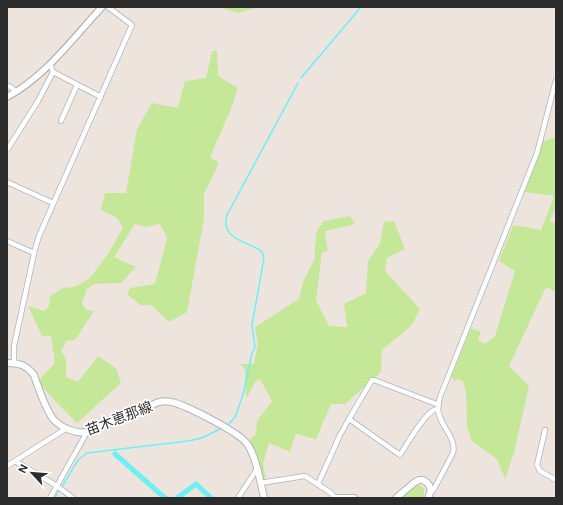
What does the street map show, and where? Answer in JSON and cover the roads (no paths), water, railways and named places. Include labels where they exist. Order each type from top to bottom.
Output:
[{"type":"main road","name":"苗木恵那線","points":[[7,363],[23,364],[29,369],[34,375],[52,417],[59,424],[80,433],[87,432],[159,402],[172,402],[205,417],[242,438],[249,446],[257,469],[264,498]]},
{"type":"main road","points":[[396,498],[419,480],[423,480],[430,486],[429,495]]},
{"type":"main road","points":[[336,498],[354,498]]},
{"type":"street","points":[[7,97],[31,82],[50,64],[102,7]]},
{"type":"street","points":[[14,363],[14,346],[39,236],[132,25],[108,7]]},
{"type":"street","points":[[50,64],[53,72],[101,97]]},
{"type":"street","points":[[7,150],[38,101],[53,72]]},
{"type":"street","points":[[429,495],[435,487],[453,453],[454,447],[440,417],[438,407],[444,388],[537,153],[556,80]]},
{"type":"street","points":[[61,121],[77,85]]},
{"type":"street","points":[[7,86],[11,87],[16,92]]},
{"type":"street","points":[[7,182],[53,203]]},
{"type":"street","points":[[7,241],[34,253]]},
{"type":"street","points":[[318,484],[340,434],[372,380],[438,407]]},
{"type":"street","points":[[349,419],[400,455],[420,424],[432,410],[438,407]]},
{"type":"street","points":[[7,466],[67,428]]},
{"type":"street","points":[[545,430],[537,465],[540,471],[556,480]]},
{"type":"street","points":[[50,498],[87,432]]},
{"type":"street","points":[[15,461],[57,486],[73,498]]},
{"type":"street","points":[[238,498],[257,469]]},
{"type":"street","points":[[260,483],[306,476],[332,493],[336,498]]},
{"type":"waterway","points":[[301,78],[361,7]]},
{"type":"waterway","points":[[228,425],[235,417],[243,395],[252,353],[255,347],[252,325],[264,258],[260,250],[237,239],[229,232],[226,222],[227,215],[298,83]]},
{"type":"waterway","points":[[63,485],[78,460],[87,453],[188,441],[202,438],[220,429]]},
{"type":"waterway","points":[[115,454],[165,498]]},
{"type":"waterway","points":[[177,498],[196,484],[211,498]]},
{"type":"waterway","points":[[55,498],[58,492]]}]
